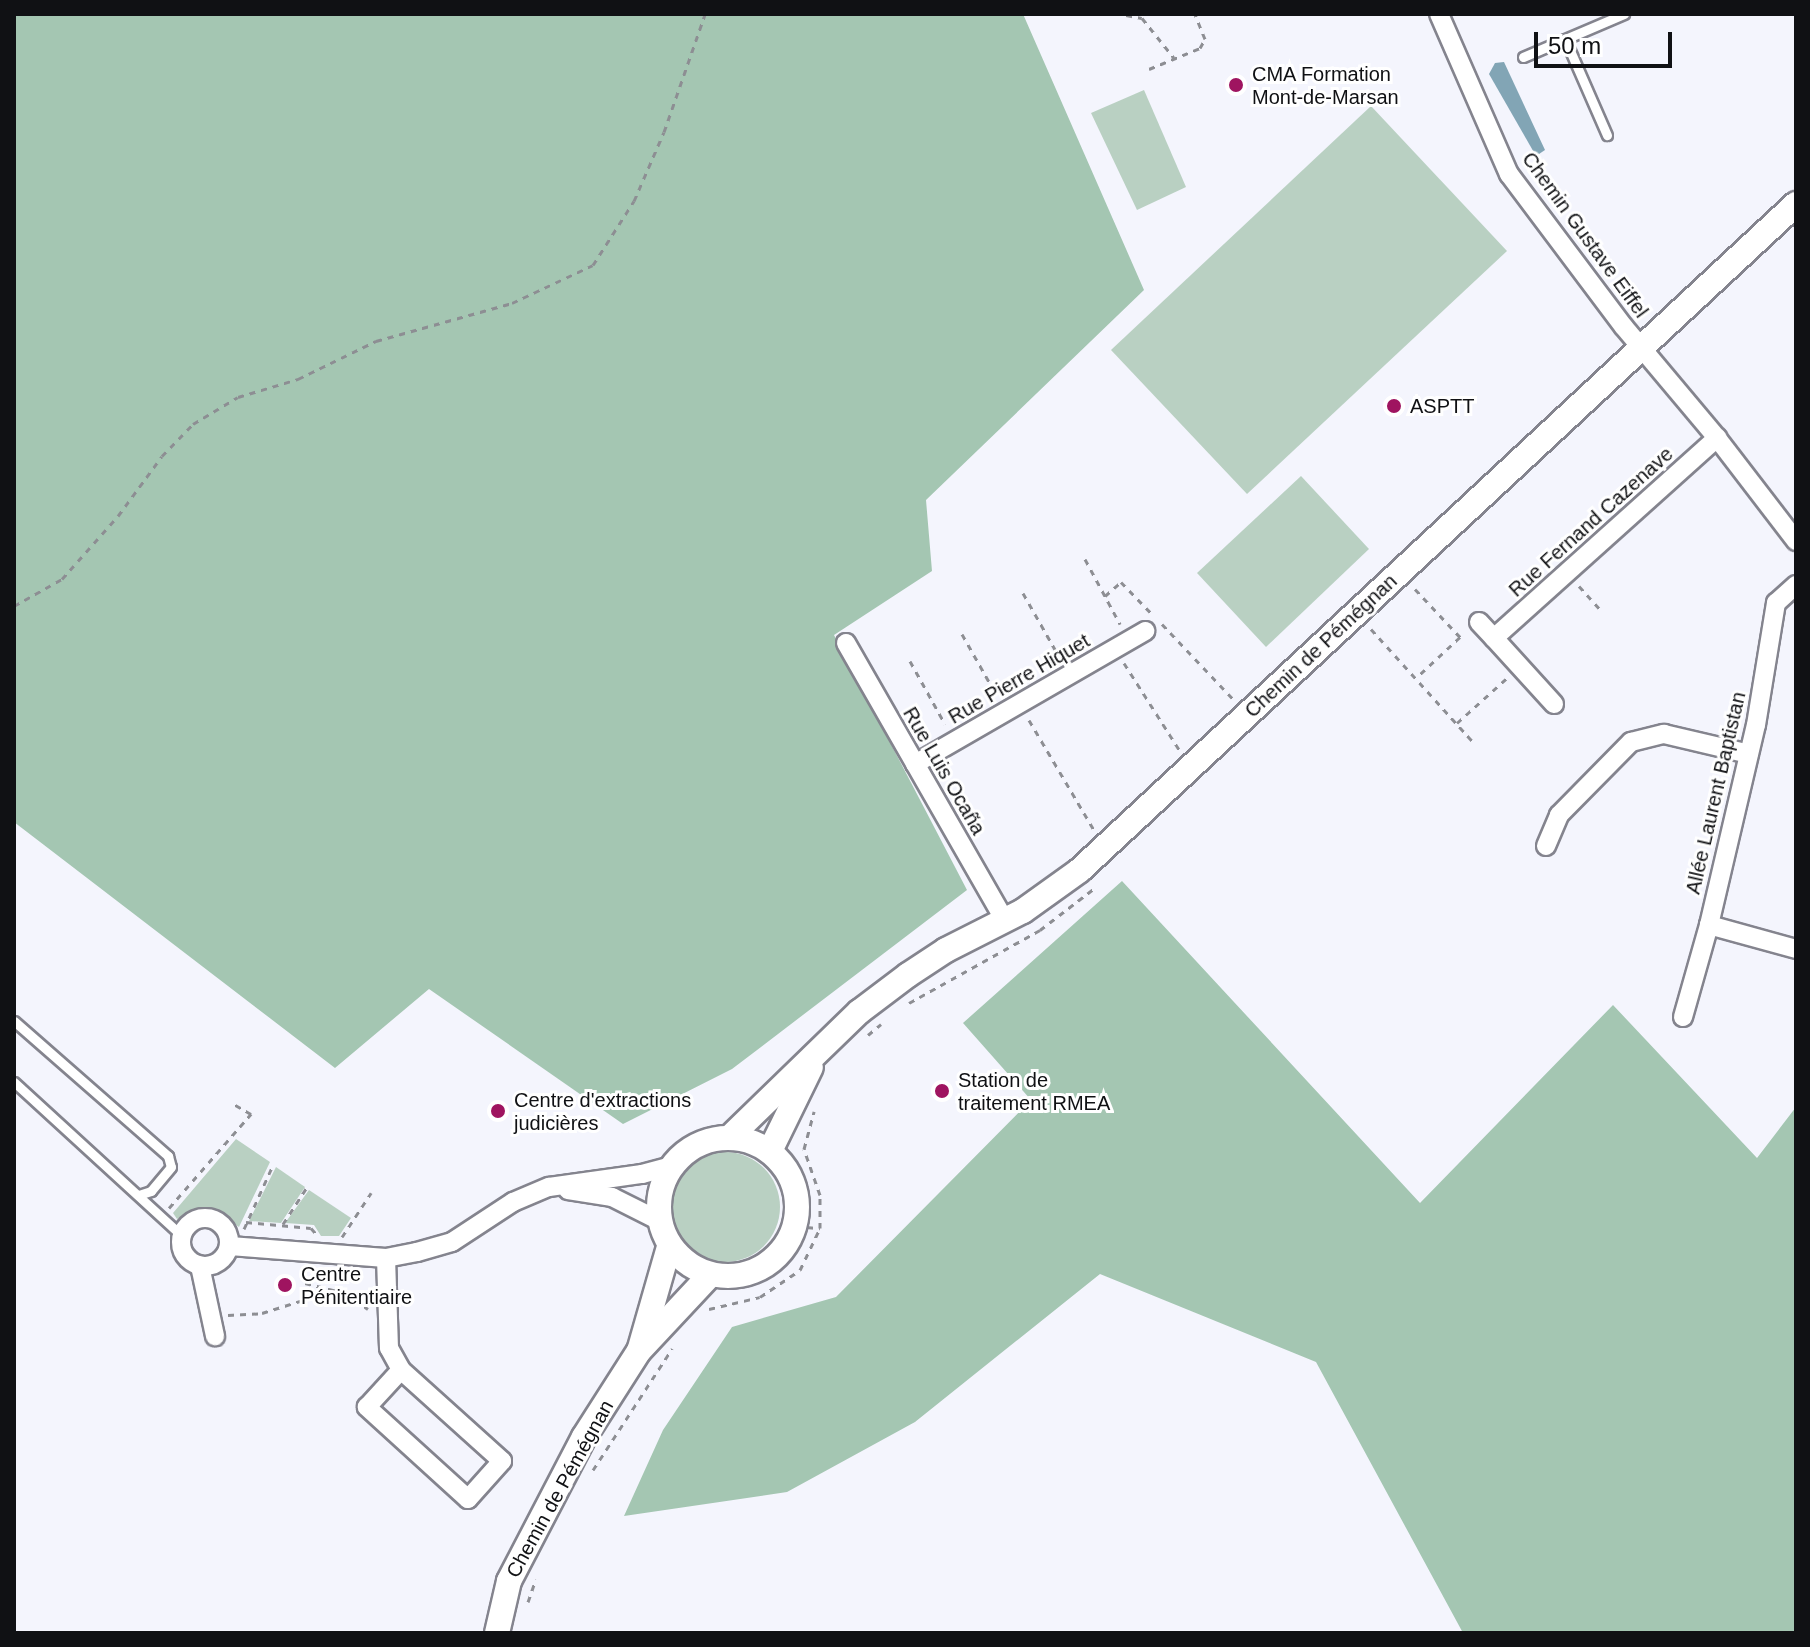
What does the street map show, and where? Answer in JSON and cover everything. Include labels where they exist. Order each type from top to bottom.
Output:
[{"type":"street","name":"Chemin Gustave Eiffel","points":[[1439,14],[1509,174],[1641,348],[1794,532]]},
{"type":"street","name":"Chemin de Pémégnan","points":[[730,1137],[859,1012],[946,950],[1005,921],[1053,891],[1104,848],[1796,204]]},
{"type":"street","name":"Rue Fernand Cazenave","points":[[1494,638],[1568,575],[1717,438]]},
{"type":"street","name":"Allée Laurent Baptistan","points":[[1683,1017],[1709,925],[1749,754],[1776,603],[1796,585]]},
{"type":"street","points":[[1479,622],[1554,704]]},
{"type":"street","name":"Rue Luis Ocaña","points":[[846,643],[1005,921]]},
{"type":"street","name":"Rue Pierre Hiquet","points":[[915,764],[1015,711],[1132,643]]},
{"type":"street","points":[[1546,846],[1559,815],[1631,742],[1664,734],[1749,754]]},
{"type":"street","points":[[1709,925],[1796,949]]},
{"type":"street","name":"Chemin de Pémégnan","points":[[770,1151],[818,1052]]},
{"type":"street","points":[[730,1137],[751,1141],[770,1151],[784,1166],[794,1185],[798,1205],[795,1226],[783,1250],[763,1268],[737,1277],[710,1275],[687,1265],[669,1247],[658,1220],[659,1191],[671,1166],[687,1150],[708,1140],[730,1137]]},
{"type":"street","points":[[230,1246],[386,1258],[452,1242],[513,1202],[549,1187],[642,1174],[671,1166]]},
{"type":"street","points":[[549,1187],[612,1197],[658,1220]]},
{"type":"street","points":[[200,1266],[216,1265],[230,1246],[227,1230],[215,1220],[191,1223],[182,1236],[183,1251],[200,1266],[215,1336]]},
{"type":"street","name":"Chemin de Pémégnan","points":[[639,1351],[669,1247]]},
{"type":"street","points":[[386,1258],[389,1348],[401,1370],[502,1461],[468,1499],[367,1407],[401,1370]]},
{"type":"street","name":"Chemin de Pémégnan","points":[[497,1633],[509,1581],[584,1437],[639,1351],[710,1275]]},
{"type":"lane","points":[[1523,57],[1624,14]]},
{"type":"lane","points":[[1565,39],[1607,135]]},
{"type":"lane","points":[[14,1021],[168,1156],[171,1167],[151,1191],[139,1195]]},
{"type":"lane","points":[[14,1082],[182,1236]]},
{"type":"path","points":[[14,606],[62,579],[193,424],[238,397],[298,379],[376,341],[512,303],[593,265],[634,201],[664,132],[705,14]]},
{"type":"path","points":[[1149,69],[1200,48],[1205,39],[1195,14]]},
{"type":"path","points":[[1126,15],[1142,18],[1174,58]]},
{"type":"path","points":[[1085,559],[1132,643],[1191,767]]},
{"type":"path","points":[[1568,575],[1599,608]]},
{"type":"path","points":[[1105,596],[1121,582],[1247,715]]},
{"type":"path","points":[[1415,589],[1460,637],[1416,678]]},
{"type":"path","points":[[1023,593],[1060,658]]},
{"type":"path","points":[[1371,629],[1475,744]]},
{"type":"path","points":[[962,634],[1104,848]]},
{"type":"path","points":[[910,661],[955,741]]},
{"type":"path","points":[[1457,723],[1520,666]]},
{"type":"path","points":[[162,1217],[251,1114],[234,1104]]},
{"type":"path","points":[[706,1310],[760,1297],[800,1270],[820,1228],[820,1195],[804,1149]]},
{"type":"path","points":[[244,1229],[273,1165]]},
{"type":"path","points":[[283,1225],[307,1187]]},
{"type":"path","points":[[334,1239],[341,1237],[371,1193]]},
{"type":"path","points":[[246,1222],[311,1228],[319,1239]]},
{"type":"path","points":[[795,1226],[820,1228]]},
{"type":"path","points":[[305,1283],[335,1290],[388,1322]]},
{"type":"path","points":[[210,1315],[262,1313],[312,1295],[330,1295],[335,1290]]},
{"type":"path","points":[[592,1471],[675,1345]]},
{"type":"path","points":[[524,1613],[537,1577]]},
{"type":"green space","points":[[14,14],[1023,14],[1144,290],[926,500],[932,571],[834,635],[967,890],[732,1069],[623,1124],[429,989],[335,1068],[14,822]]},
{"type":"green space","points":[[1144,90],[1186,187],[1137,210],[1091,113]]},
{"type":"green space","points":[[1371,106],[1507,251],[1247,494],[1111,350]]},
{"type":"green space","points":[[1301,476],[1369,549],[1266,647],[1197,573]]},
{"type":"green space","points":[[1122,881],[1420,1203],[1613,1005],[1757,1158],[1796,1107],[1796,1633],[1463,1633],[1316,1362],[1100,1274],[915,1422],[787,1492],[624,1516],[663,1430],[732,1327],[836,1297],[1031,1100],[963,1023]]},
{"type":"green space","points":[[236,1139],[270,1162],[239,1227],[214,1210],[196,1209],[177,1219],[173,1213]]},
{"type":"green space","points":[[725,1152],[746,1156],[764,1168],[776,1186],[780,1207],[776,1228],[764,1246],[746,1258],[725,1262],[704,1258],[686,1246],[674,1228],[670,1207],[674,1186],[686,1168],[704,1156]]},
{"type":"green space","points":[[276,1167],[305,1187],[281,1223],[249,1221]]},
{"type":"green space","points":[[309,1190],[351,1218],[339,1236],[321,1236],[314,1225],[285,1223]]},
{"type":"water","points":[[1504,62],[1545,150],[1536,156],[1489,74],[1495,63]]},
{"type":"place","name":"CMA Formation Mont-de-Marsan","points":[[1236,85]]},
{"type":"place","name":"ASPTT","points":[[1394,406]]},
{"type":"place","name":"Station de traitement RMEA","points":[[942,1091]]},
{"type":"place","name":"Centre d'extractions judicières","points":[[498,1111]]},
{"type":"place","name":"Centre Pénitentiaire","points":[[285,1285]]}]
